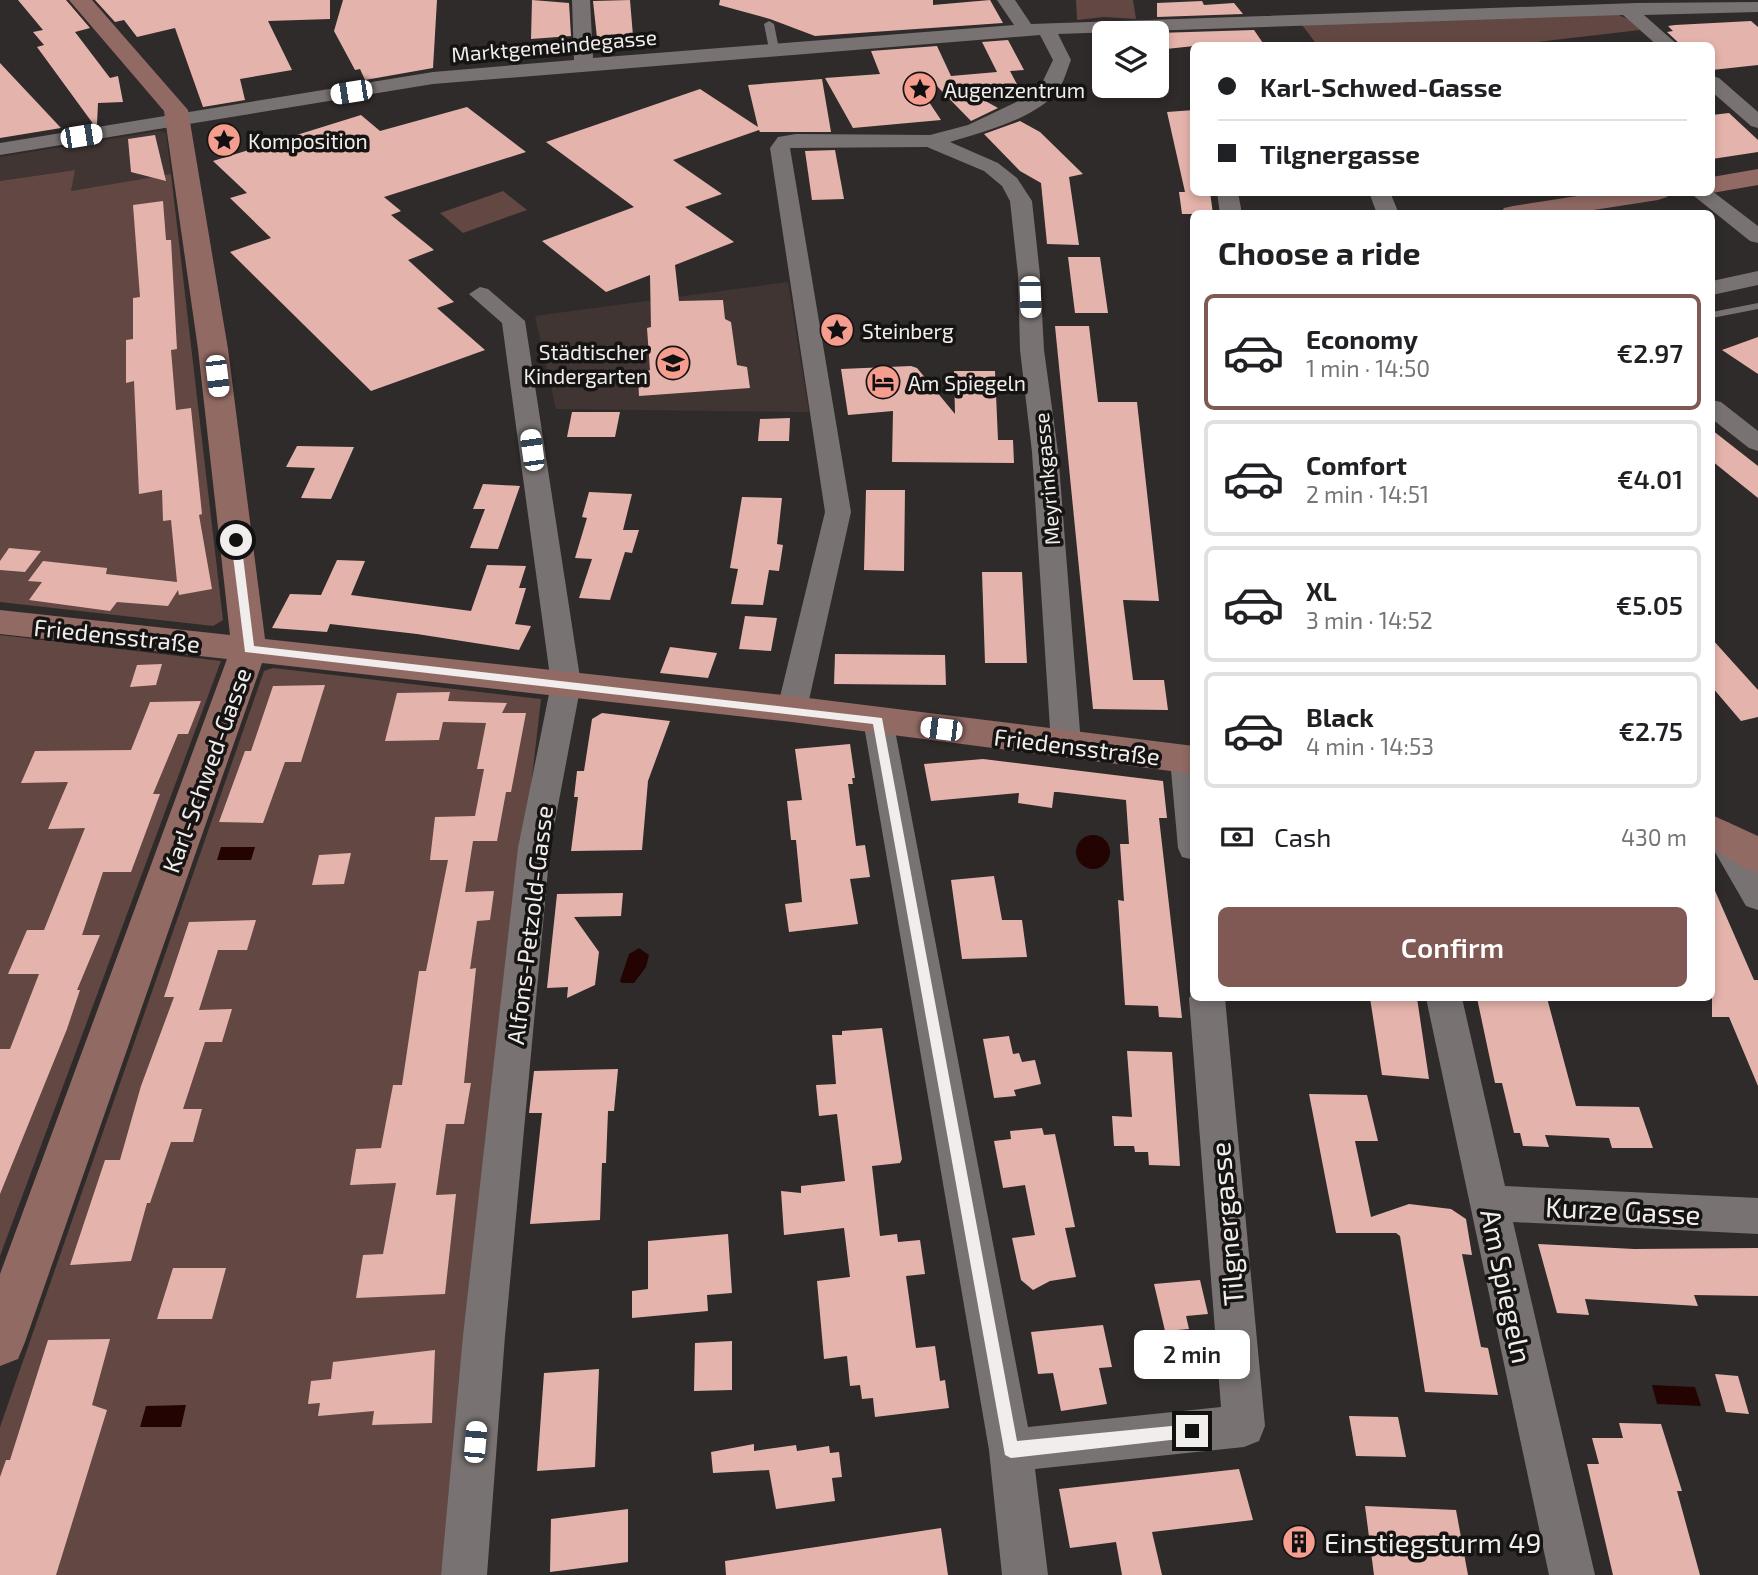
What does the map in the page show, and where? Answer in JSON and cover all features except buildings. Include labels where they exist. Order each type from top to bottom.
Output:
[{"type":"street","name":"Karl-Schwed-Gasse","points":[[0,1342],[249,649],[213,349],[176,110],[80,0]]},
{"type":"street","points":[[581,0],[584,64]]},
{"type":"street","points":[[1006,0],[1026,30]]},
{"type":"street","points":[[1270,0],[1300,37]]},
{"type":"street","points":[[1629,11],[1662,0]]},
{"type":"street","name":"Marktgemeindegasse","points":[[0,149],[433,78],[584,64],[1026,30],[1287,20],[1563,5],[1629,11],[1758,7]]},
{"type":"street","points":[[1629,11],[1665,42]]},
{"type":"street","points":[[792,709],[838,512],[811,356],[806,301],[782,169],[783,143],[843,139],[930,141],[1011,114],[1050,89],[1062,60],[1047,30]]},
{"type":"street","points":[[1715,87],[1758,122]]},
{"type":"street","name":"Meyrinkgasse","points":[[930,141],[991,167],[1010,181],[1021,201],[1032,350],[1045,452],[1066,744]]},
{"type":"street","points":[[1715,184],[1758,177]]},
{"type":"street","points":[[1562,210],[1637,196]]},
{"type":"street","points":[[1704,196],[1758,236]]},
{"type":"street","points":[[1715,287],[1758,278]]},
{"type":"street","name":"Alfons-Petzold-Gasse","points":[[464,1575],[484,1336],[534,848],[566,684],[513,321],[480,294]]},
{"type":"street","points":[[1715,409],[1758,443]]},
{"type":"street","name":"Friedensstraße","points":[[0,622],[792,709],[1190,760]]},
{"type":"street","points":[[878,720],[1011,1450],[1025,1575]]},
{"type":"street","points":[[1715,827],[1758,857]]},
{"type":"street","points":[[1715,828],[1758,897]]},
{"type":"street","name":"Tilgnergasse","points":[[1011,1450],[1244,1426],[1206,1001]]},
{"type":"street","name":"Am Spiegeln","points":[[1445,1001],[1572,1575]]},
{"type":"street","name":"Kurze Gasse","points":[[1489,1203],[1758,1216]]},
{"type":"lane","points":[[769,24],[774,49]]},
{"type":"lane","points":[[1715,314],[1758,306]]},
{"type":"shaded area","points":[[1076,0],[1133,0],[1136,19],[1104,17],[1077,20]]},
{"type":"shaded area","points":[[1616,14],[1628,19],[1640,30],[1537,42],[1315,42],[1302,25]]},
{"type":"shaded area","points":[[159,131],[166,133],[171,174],[71,191],[74,170],[0,181],[0,157]]},
{"type":"shaded area","points":[[75,170],[71,191],[171,174],[223,620],[213,626],[0,602],[0,181]]},
{"type":"shaded area","points":[[503,191],[527,210],[463,233],[440,213]]},
{"type":"shaded area","name":"Städtischer Kindergarten","points":[[788,282],[809,412],[556,409],[535,316]]},
{"type":"shaded area","points":[[0,635],[221,661],[0,1256]]},
{"type":"shaded area","points":[[273,668],[541,699],[441,1575],[0,1575],[0,1427],[264,671]]},
{"type":"shaded area","points":[[1093,835],[1105,840],[1110,852],[1105,864],[1093,869],[1081,864],[1076,852],[1081,840]]},
{"type":"shaded area","points":[[221,847],[255,847],[251,860],[217,860]]},
{"type":"shaded area","points":[[639,948],[649,955],[646,967],[634,983],[622,983],[620,981],[629,954]]},
{"type":"shaded area","points":[[1652,1385],[1695,1387],[1701,1406],[1657,1404]]},
{"type":"shaded area","points":[[186,1405],[181,1427],[140,1427],[146,1406]]},
{"type":"place","name":"Augenzentrum","points":[[920,89]]},
{"type":"place","name":"Komposition","points":[[224,140]]},
{"type":"place","name":"Steinberg","points":[[837,330]]},
{"type":"place","name":"Städtischer Kindergarten","points":[[673,363]]},
{"type":"place","name":"Am Spiegeln","points":[[883,382]]},
{"type":"place","name":"Einstiegsturm 49","points":[[1299,1542]]},
{"type":"route","points":[[236,540],[249,649],[878,720],[1011,1450],[1192,1431]]}]
